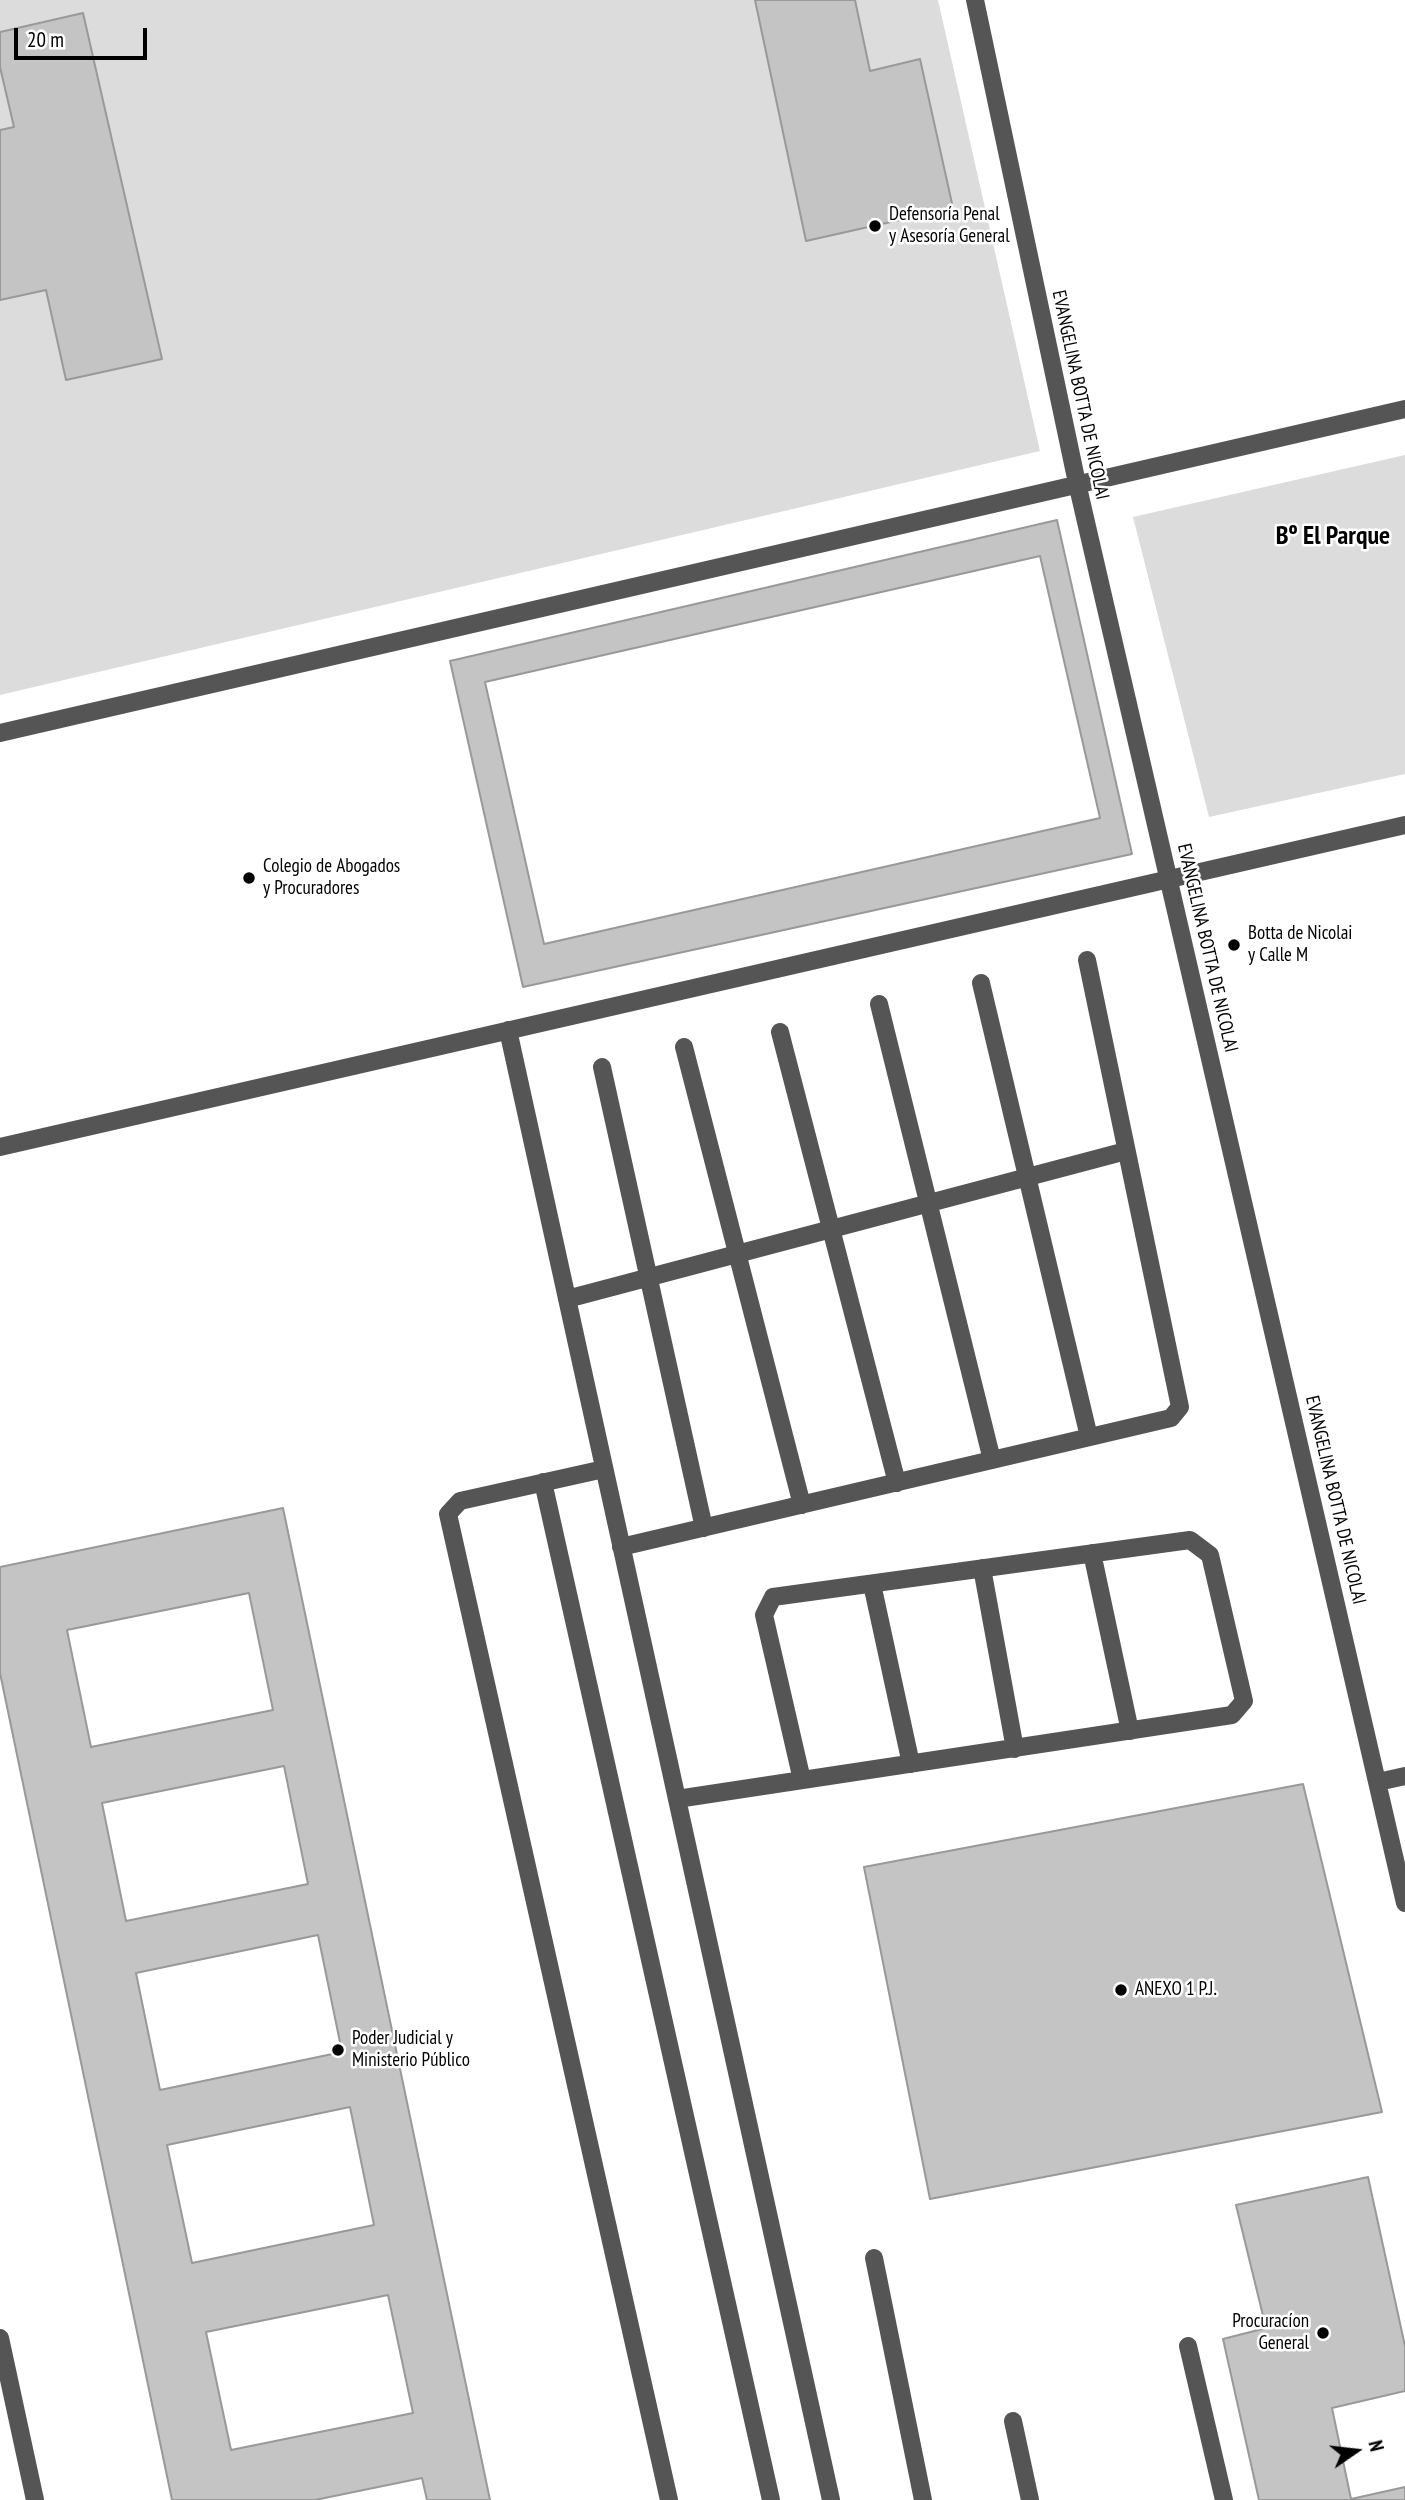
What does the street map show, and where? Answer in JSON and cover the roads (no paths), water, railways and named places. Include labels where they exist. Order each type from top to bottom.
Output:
[{"type":"street","name":"EVANGELINA BOTTA DE NICOLAI","points":[[975,0],[1077,483],[1405,1903]]},
{"type":"street","points":[[0,733],[1405,409]]},
{"type":"street","points":[[0,1147],[1405,825]]},
{"type":"street","points":[[621,1547],[1171,1418],[1180,1407],[1087,960]]},
{"type":"street","points":[[981,983],[1089,1437]]},
{"type":"street","points":[[879,1004],[992,1460]]},
{"type":"street","points":[[508,1030],[831,2500]]},
{"type":"street","points":[[780,1032],[897,1483]]},
{"type":"street","points":[[684,1047],[802,1505]]},
{"type":"street","points":[[602,1067],[704,1528]]},
{"type":"street","points":[[567,1299],[1126,1151]]},
{"type":"street","points":[[604,1469],[460,1501],[448,1514],[669,2500]]},
{"type":"street","points":[[543,1482],[771,2500]]},
{"type":"street","points":[[677,1799],[1232,1716],[1244,1701],[1210,1555],[1190,1540],[773,1597],[764,1615],[802,1780]]},
{"type":"street","points":[[1091,1553],[1130,1731]]},
{"type":"street","points":[[982,1568],[1015,1749]]},
{"type":"street","points":[[872,1584],[911,1764]]},
{"type":"street","points":[[1378,1782],[1405,1776]]},
{"type":"street","points":[[874,2258],[923,2500]]},
{"type":"street","points":[[0,2338],[36,2500]]},
{"type":"street","points":[[1188,2346],[1224,2500]]},
{"type":"street","points":[[1013,2421],[1030,2500]]},
{"type":"place","name":"Defensoría Penal y Asesoría General","points":[[875,226]]},
{"type":"place","name":"Colegio de Abogados y Procuradores","points":[[249,878]]},
{"type":"place","name":"Botta de Nicolai y Calle M","points":[[1234,945]]},
{"type":"place","name":"ANEXO 1 P.J.","points":[[1121,1990]]},
{"type":"place","name":"Poder Judicial y Ministerio Público","points":[[338,2050]]},
{"type":"place","name":"Procuracíon General","points":[[1323,2333]]},
{"type":"district","name":"Bº El Parque","points":[[1333,537]]}]
